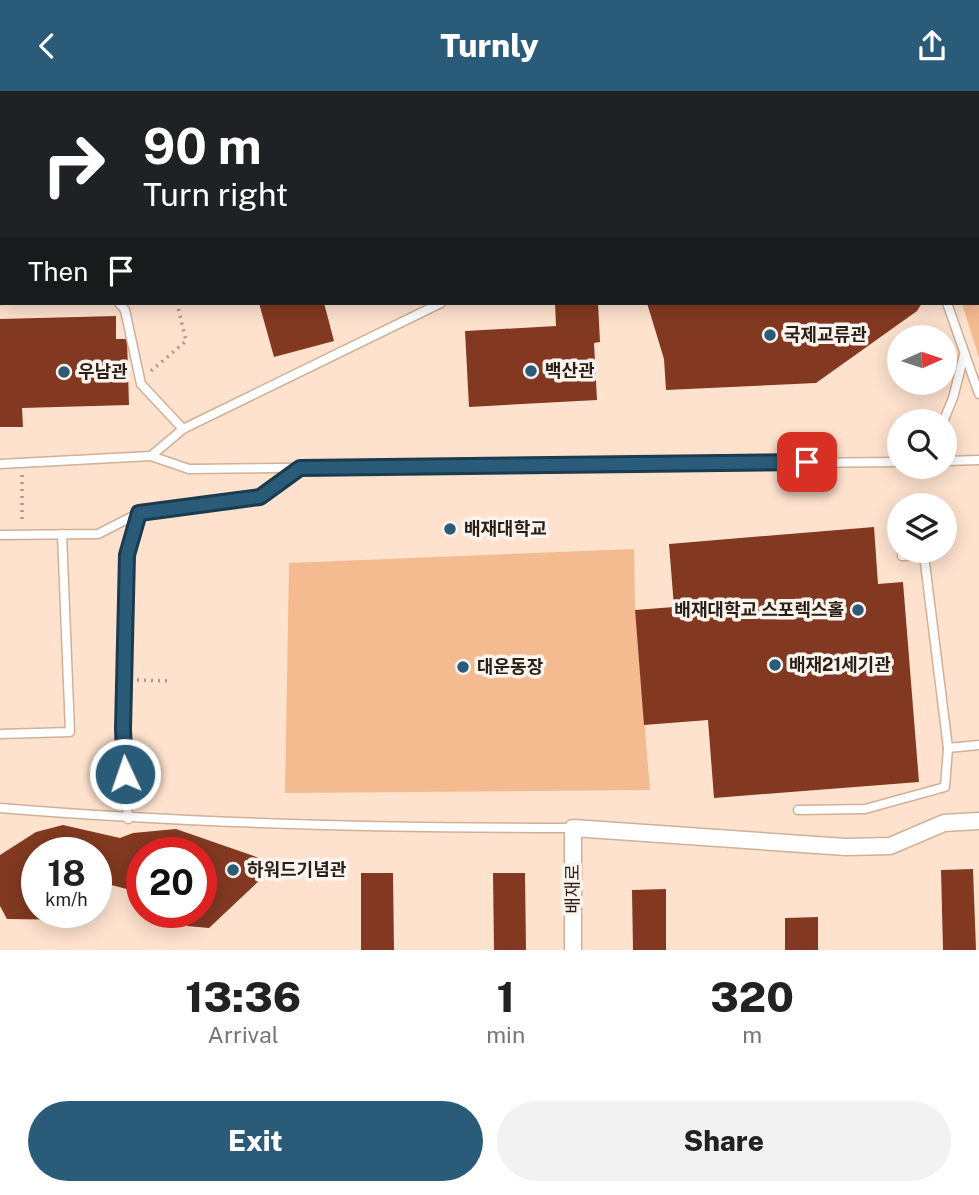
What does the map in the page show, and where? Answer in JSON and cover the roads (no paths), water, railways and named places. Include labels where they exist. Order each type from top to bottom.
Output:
[{"type":"street","points":[[573,828],[890,846],[944,823],[979,821]]},
{"type":"street","name":"배재로","points":[[573,828],[573,950]]},
{"type":"lane","points":[[121,305],[125,310],[140,380],[183,429]]},
{"type":"lane","points":[[151,456],[183,429],[437,305]]},
{"type":"lane","points":[[948,305],[979,394]]},
{"type":"lane","points":[[948,409],[964,355]]},
{"type":"lane","points":[[0,464],[151,456],[189,469],[887,462]]},
{"type":"lane","points":[[957,461],[979,460]]},
{"type":"lane","points":[[0,535],[98,534],[139,513],[260,497],[300,468]]},
{"type":"lane","points":[[128,818],[123,729],[127,555],[139,513]]},
{"type":"lane","points":[[0,734],[69,732],[62,534]]},
{"type":"lane","points":[[798,810],[865,809],[944,787],[948,748],[925,563]]},
{"type":"lane","points":[[948,748],[979,745]]},
{"type":"lane","points":[[0,808],[128,818],[349,828],[573,828]]},
{"type":"place","name":"국제교류관","points":[[770,335]]},
{"type":"place","name":"백산관","points":[[531,371]]},
{"type":"place","name":"우남관","points":[[64,372]]},
{"type":"place","name":"배재대학교","points":[[450,529]]},
{"type":"place","name":"배재대학교 스포렉스홀","points":[[858,610]]},
{"type":"place","name":"배재21세기관","points":[[775,665]]},
{"type":"place","name":"대운동장","points":[[463,667]]},
{"type":"place","name":"하워드기념관","points":[[233,870]]}]
